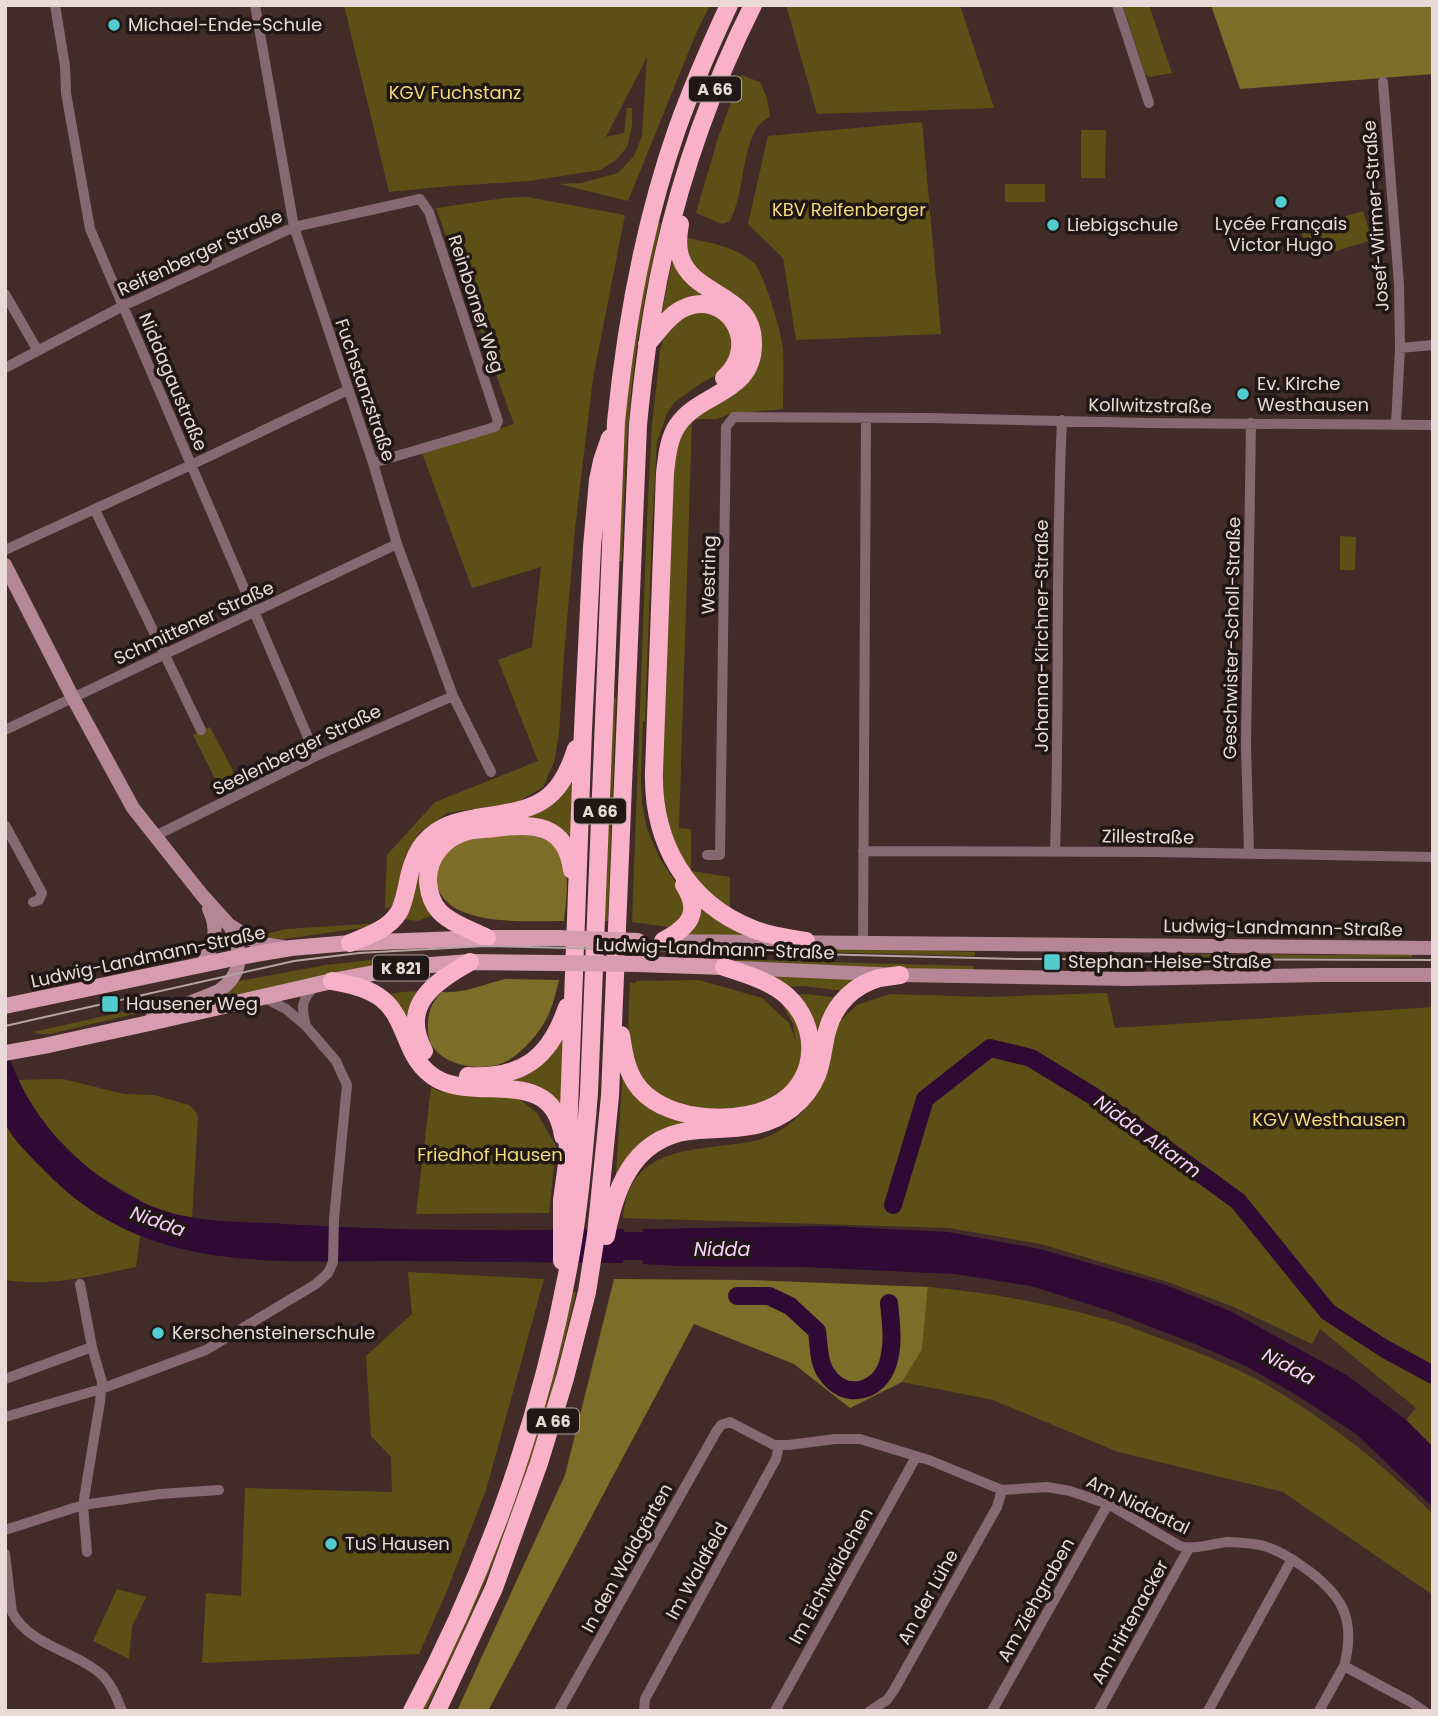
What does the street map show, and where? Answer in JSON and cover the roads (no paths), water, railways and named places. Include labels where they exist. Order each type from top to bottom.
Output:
[{"type":"highway","name":"A 66","points":[[412,1711],[457,1620],[505,1500],[535,1408],[564,1292],[571,1200],[585,1149],[590,1079],[616,422],[622,369],[631,305],[652,211],[677,130],[729,5]]},
{"type":"highway","name":"A 66","points":[[437,1711],[477,1628],[525,1506],[553,1421],[587,1292],[601,1260],[608,1225],[610,1096],[638,425],[648,344],[663,259],[685,176],[712,97],[752,5]]},
{"type":"highway","points":[[685,176],[678,239],[680,257],[694,279],[741,310],[750,325],[754,345],[750,363],[738,381],[688,413],[669,444],[665,473],[655,804],[668,849],[684,876],[708,902],[730,918],[753,929],[806,941]]},
{"type":"highway","points":[[648,344],[681,309],[701,304],[720,309],[729,316],[735,324],[741,343],[740,353],[731,372],[688,400],[675,415],[666,433],[661,457],[650,804],[663,851],[691,897],[693,905],[688,923],[677,934],[663,941]]},
{"type":"highway","points":[[567,1164],[592,547],[598,480],[616,422]]},
{"type":"highway","points":[[350,943],[384,927],[399,912],[413,860],[436,832],[457,821],[517,812],[539,804],[555,791],[569,771],[583,729]]},
{"type":"highway","points":[[487,938],[442,914],[430,895],[428,875],[435,854],[442,845],[458,834],[520,825],[536,825],[548,831],[559,838],[567,848],[576,903]]},
{"type":"highway","points":[[470,962],[432,987],[417,1013],[417,1038],[424,1052],[450,1072],[490,1076],[512,1071],[533,1061],[557,1033],[572,990]]},
{"type":"highway","points":[[615,996],[627,1067],[639,1088],[649,1098],[663,1107],[693,1115],[744,1116],[781,1102],[794,1090],[809,1061],[809,1032],[799,1009],[785,994],[771,985],[724,967]]},
{"type":"highway","points":[[607,1201],[634,1161],[664,1138],[688,1131],[747,1128],[790,1110],[813,1083],[821,1063],[828,1029],[841,1003],[866,983],[900,975]]},
{"type":"highway","points":[[325,982],[366,989],[387,1003],[398,1017],[417,1060],[429,1074],[438,1079],[469,1087],[519,1089],[546,1102],[559,1122],[571,1200]]},
{"type":"main road","points":[[5,565],[133,808],[229,925],[237,941],[239,957],[235,975],[219,991],[131,1027]]},
{"type":"main road","points":[[202,895],[211,912],[216,934],[202,964]]},
{"type":"main road","points":[[229,925],[258,943],[291,948]]},
{"type":"main road","name":"Ludwig-Landmann-Straße","points":[[9,1005],[239,957],[291,948],[350,943],[558,938],[1433,948]]},
{"type":"main road","name":"Ludwig-Landmann-Straße","points":[[5,1053],[325,982],[405,967],[470,962],[637,964],[900,975],[1128,979],[1433,975]]},
{"type":"street","name":"Niddagaustraße","points":[[55,5],[65,66],[66,93],[90,229],[316,756]]},
{"type":"street","name":"Fuchstanzstraße","points":[[255,5],[294,227],[373,463],[397,544],[453,696],[491,772]]},
{"type":"street","points":[[1117,5],[1149,103]]},
{"type":"street","name":"Josef-Wirmer-Straße","points":[[1383,82],[1399,284],[1400,348],[1396,424]]},
{"type":"street","name":"Reifenberger Straße","points":[[5,369],[123,306],[294,227],[420,200]]},
{"type":"street","name":"Reinborner Weg","points":[[373,463],[495,427],[498,421],[429,212],[420,200]]},
{"type":"street","points":[[5,294],[38,352]]},
{"type":"street","points":[[1400,348],[1433,345]]},
{"type":"street","points":[[5,550],[348,390]]},
{"type":"street","name":"Westring","points":[[707,855],[720,855],[726,427],[734,417],[866,419]]},
{"type":"street","points":[[863,942],[866,419]]},
{"type":"street","name":"Kollwitzstraße","points":[[866,419],[1433,425]]},
{"type":"street","name":"Johanna-Kirchner-Straße","points":[[1055,851],[1062,420]]},
{"type":"street","name":"Geschwister-Scholl-Straße","points":[[1249,853],[1246,733],[1251,424]]},
{"type":"street","points":[[95,509],[201,730]]},
{"type":"street","name":"Schmittener Straße","points":[[5,730],[397,544]]},
{"type":"street","name":"Seelenberger Straße","points":[[155,836],[316,756],[453,696]]},
{"type":"street","points":[[5,825],[42,893],[39,900],[33,902]]},
{"type":"street","name":"Zillestraße","points":[[863,851],[1433,857]]},
{"type":"street","points":[[306,1026],[302,1006],[306,997],[325,982]]},
{"type":"street","points":[[5,1417],[101,1389],[206,1350],[316,1284],[328,1273],[333,1262],[347,1085],[336,1061],[306,1026],[286,1009],[262,997]]},
{"type":"street","points":[[80,1284],[102,1382],[83,1505],[87,1552]]},
{"type":"street","points":[[5,1379],[92,1347]]},
{"type":"street","name":"In den Waldgärten","points":[[559,1711],[721,1425],[735,1424],[779,1446]]},
{"type":"street","name":"Am Niddatal","points":[[779,1446],[821,1440],[860,1439],[949,1467],[1002,1490],[1048,1487],[1070,1491],[1108,1504],[1180,1546],[1188,1548],[1230,1542],[1257,1544],[1273,1549],[1322,1581],[1336,1596],[1342,1606],[1348,1629],[1344,1666]]},
{"type":"street","name":"Im Waldfeld","points":[[644,1711],[645,1699],[776,1459],[779,1446]]},
{"type":"street","name":"Im Eichwäldchen","points":[[775,1711],[916,1457]]},
{"type":"street","points":[[5,1530],[83,1505],[160,1494],[219,1490]]},
{"type":"street","name":"An der Lühe","points":[[870,1711],[887,1700],[894,1690],[997,1507],[1002,1490]]},
{"type":"street","name":"Am Ziehgraben","points":[[992,1711],[1108,1504]]},
{"type":"street","name":"Am Hirtenacker","points":[[1099,1711],[1188,1548]]},
{"type":"street","points":[[5,1554],[9,1612],[31,1633],[103,1676],[113,1689],[122,1711]]},
{"type":"street","points":[[1208,1711],[1292,1559]]},
{"type":"street","points":[[1319,1711],[1344,1666],[1424,1711]]},
{"type":"water","name":"Nidda","points":[[5,1045],[15,1071],[41,1118],[76,1157],[120,1190],[144,1203],[178,1215],[232,1222],[411,1229],[623,1229],[624,1232],[643,1232],[643,1229],[831,1226],[948,1232],[1040,1249],[1166,1285],[1232,1312],[1348,1376],[1406,1420],[1433,1447],[1433,1507],[1355,1433],[1246,1366],[1107,1310],[1031,1286],[955,1274],[803,1267],[676,1266],[643,1264],[640,1260],[623,1260],[623,1263],[256,1260],[165,1244],[122,1228],[81,1203],[17,1141],[5,1120]]},
{"type":"waterway","name":"Nidda Altarm","points":[[893,1205],[925,1099],[990,1048],[1031,1058],[1093,1096],[1238,1201],[1328,1312],[1385,1349],[1433,1375]]},
{"type":"waterway","name":"Nidda Altarm","points":[[737,1296],[769,1296],[790,1306],[817,1331],[823,1369],[833,1382],[851,1390],[869,1387],[877,1381],[888,1363],[891,1341],[889,1303]]},
{"type":"tram line","points":[[5,1026],[294,961],[359,953],[485,946],[1017,959],[1433,960]]},
{"type":"place","name":"Michael-Ende-Schule","points":[[114,25]]},
{"type":"place","name":"Lycée Français Victor Hugo","points":[[1281,202]]},
{"type":"place","name":"Liebigschule","points":[[1053,225]]},
{"type":"place","name":"Ev. Kirche Westhausen","points":[[1243,394]]},
{"type":"place","name":"Stephan-Heise-Straße","points":[[1052,962]]},
{"type":"place","name":"Hausener Weg","points":[[110,1004]]},
{"type":"place","name":"Kerschensteinerschule","points":[[158,1333]]},
{"type":"place","name":"TuS Hausen","points":[[331,1544]]},
{"type":"park label","name":"KGV Fuchstanz","points":[[455,93]]},
{"type":"park label","name":"KBV Reifenberger","points":[[849,210]]},
{"type":"park label","name":"KGV Westhausen","points":[[1329,1120]]},
{"type":"park label","name":"Friedhof Hausen","points":[[490,1155]]}]
